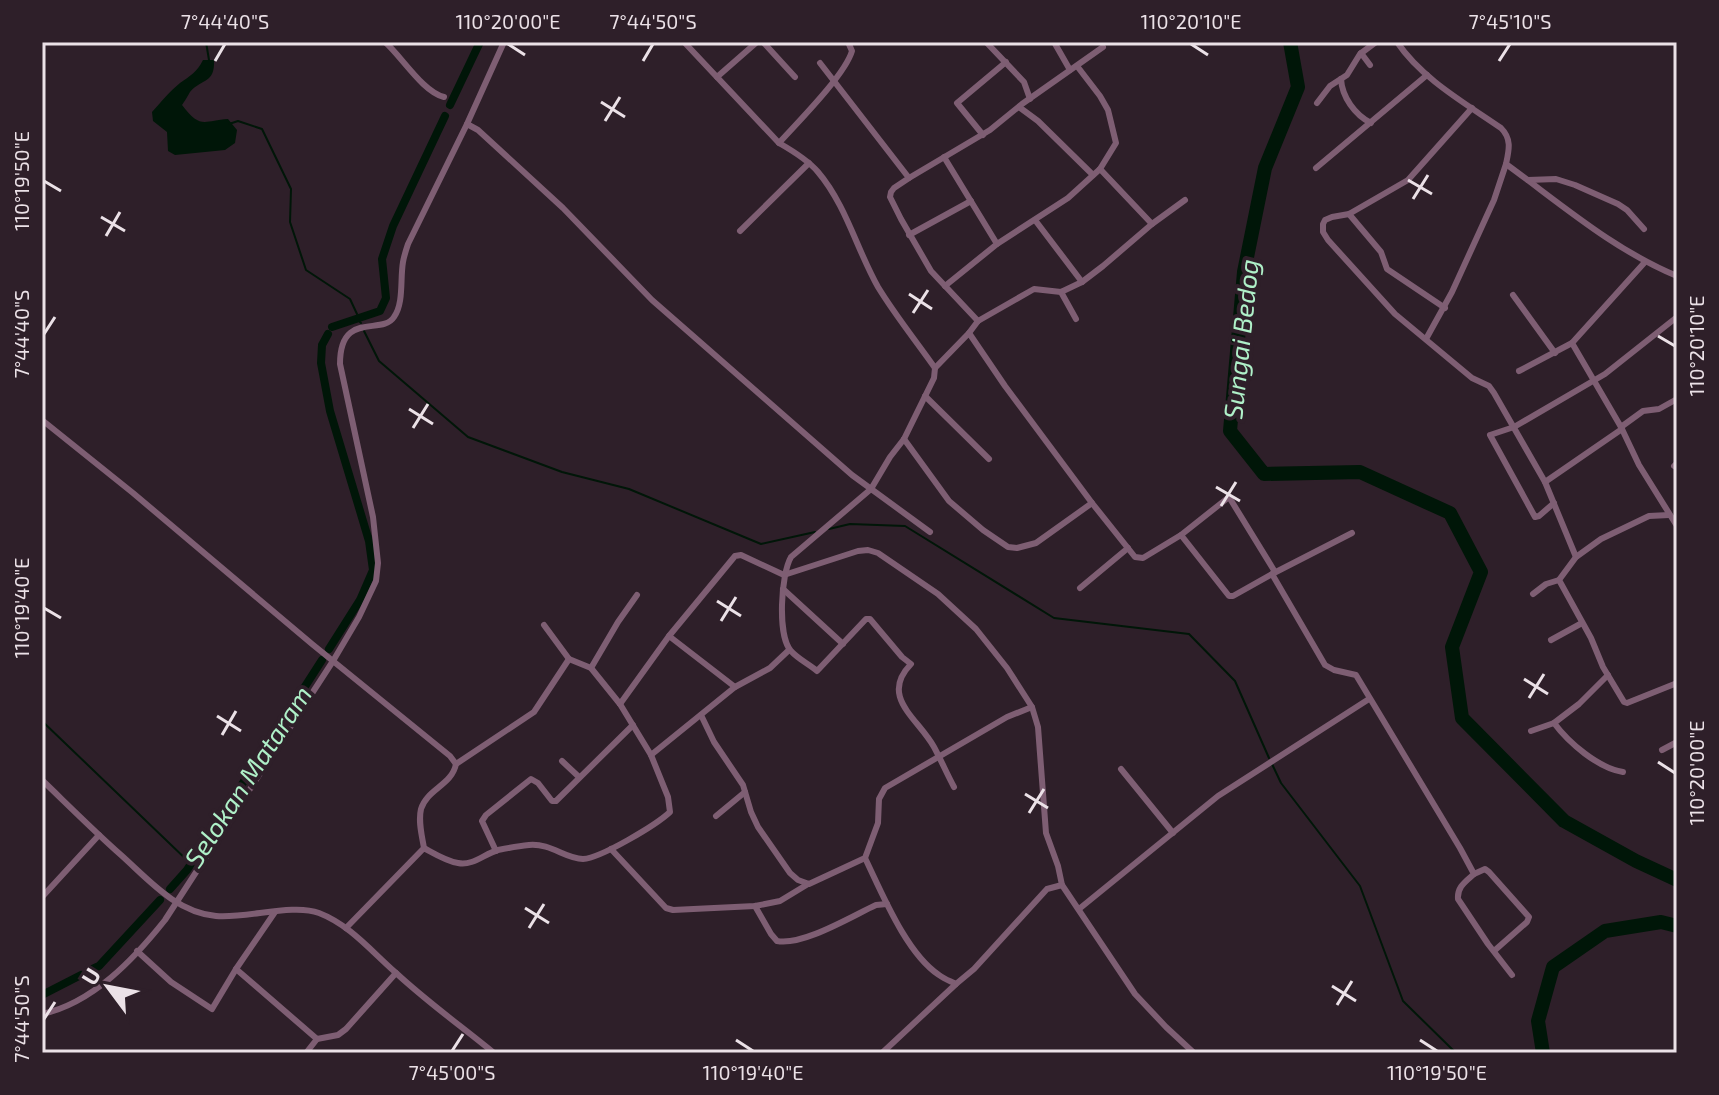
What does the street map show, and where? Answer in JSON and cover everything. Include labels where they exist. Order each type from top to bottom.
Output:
[{"type":"street","points":[[385,42],[427,87],[444,97]]},
{"type":"street","points":[[42,1014],[81,999],[111,977],[153,934],[369,597],[376,581],[378,563],[373,517],[340,352],[346,339],[357,329],[386,324],[394,318],[408,244],[504,42]]},
{"type":"street","points":[[695,42],[686,45],[779,143],[818,172],[837,199],[864,262],[880,290],[935,368]]},
{"type":"street","points":[[717,77],[757,42]]},
{"type":"street","points":[[763,42],[795,77]]},
{"type":"street","points":[[779,143],[834,81],[851,56],[848,42]]},
{"type":"street","points":[[986,42],[1024,82],[1030,99]]},
{"type":"street","points":[[945,286],[997,244],[1068,198],[1100,169],[1116,142],[1108,110],[1100,96],[1054,42]]},
{"type":"street","points":[[1317,103],[1330,86],[1347,75],[1361,53],[1376,42]]},
{"type":"street","points":[[1397,42],[1427,75],[1501,128],[1508,135],[1510,148],[1494,200],[1445,308],[1426,339]]},
{"type":"street","points":[[978,321],[931,271],[909,235],[890,197],[891,192],[909,178],[983,135],[1103,47]]},
{"type":"street","points":[[1361,53],[1370,65]]},
{"type":"street","points":[[983,135],[957,103],[1006,62]]},
{"type":"street","points":[[820,63],[909,178]]},
{"type":"street","points":[[1316,168],[1427,75]]},
{"type":"street","points":[[1341,79],[1347,99],[1371,123]]},
{"type":"street","points":[[1019,107],[1038,121],[1093,175]]},
{"type":"street","points":[[1472,108],[1408,180],[1349,214],[1325,220],[1323,228],[1328,240],[1395,314],[1472,378],[1489,386],[1545,482],[1576,557]]},
{"type":"street","points":[[467,124],[478,130],[563,208],[652,300],[852,475],[930,532]]},
{"type":"street","points":[[944,157],[997,244]]},
{"type":"street","points":[[740,231],[809,163]]},
{"type":"street","points":[[1506,164],[1626,251],[1677,276]]},
{"type":"street","points":[[1100,169],[1152,224]]},
{"type":"street","points":[[1528,180],[1556,179],[1575,185],[1627,210],[1644,229]]},
{"type":"street","points":[[954,787],[934,747],[898,694],[901,676],[911,664],[868,619],[817,671],[789,650],[781,602],[786,566],[791,557],[871,489],[904,439],[934,378],[935,368],[978,321],[1034,289],[1061,292],[1082,282],[1185,200]]},
{"type":"street","points":[[909,235],[971,201]]},
{"type":"street","points":[[1349,214],[1381,252],[1387,269],[1445,308]]},
{"type":"street","points":[[1035,220],[1082,282]]},
{"type":"street","points":[[1519,371],[1572,343],[1645,262]]},
{"type":"street","points":[[1061,292],[1076,319]]},
{"type":"street","points":[[1513,295],[1555,353]]},
{"type":"street","points":[[1554,503],[1535,517],[1490,435],[1514,427],[1593,382],[1677,317]]},
{"type":"street","points":[[969,333],[1005,386],[1135,557],[1143,558],[1181,535],[1229,497],[1325,665],[1356,675],[1474,874]]},
{"type":"street","points":[[1572,343],[1639,465],[1677,526]]},
{"type":"street","points":[[925,396],[989,459]]},
{"type":"street","points":[[1545,482],[1643,411],[1659,409],[1677,399]]},
{"type":"street","points":[[42,420],[450,756],[456,764],[455,771],[421,809],[424,848]]},
{"type":"street","points":[[904,439],[949,501],[1008,547],[1036,543],[1092,503]]},
{"type":"street","points":[[1533,594],[1546,584],[1559,580],[1576,557],[1601,539],[1649,516],[1669,515]]},
{"type":"street","points":[[1181,535],[1229,596],[1233,596],[1352,533]]},
{"type":"street","points":[[1080,588],[1128,548]]},
{"type":"street","points":[[620,704],[669,636],[737,555],[784,575],[858,551],[878,553],[938,594],[976,629],[1007,668],[1038,727],[1046,833],[1062,885],[1135,994],[1194,1053]]},
{"type":"street","points":[[1559,580],[1622,700],[1627,703],[1677,683]]},
{"type":"street","points":[[783,589],[843,644]]},
{"type":"street","points":[[591,668],[637,595]]},
{"type":"street","points":[[1551,640],[1582,623]]},
{"type":"street","points":[[424,848],[460,864],[471,863],[496,851],[529,845],[540,845],[585,859],[611,849],[670,812],[668,797],[651,755],[620,704],[591,668],[569,659],[544,625]]},
{"type":"street","points":[[669,636],[735,687]]},
{"type":"street","points":[[651,755],[735,687],[770,668],[789,650]]},
{"type":"street","points":[[456,764],[534,712],[569,659]]},
{"type":"street","points":[[1531,731],[1554,723],[1579,704],[1608,675]]},
{"type":"street","points":[[1079,909],[1218,796],[1369,699]]},
{"type":"street","points":[[611,849],[666,908],[755,906],[780,901],[865,858],[875,833],[879,799],[885,788],[1028,708]]},
{"type":"street","points":[[701,715],[714,742],[737,774],[758,827],[790,873],[809,884]]},
{"type":"street","points":[[1554,723],[1561,733],[1599,764],[1623,772]]},
{"type":"street","points":[[496,851],[482,821],[486,815],[531,779],[554,801],[633,725]]},
{"type":"street","points":[[1662,750],[1677,742]]},
{"type":"street","points":[[562,761],[579,777]]},
{"type":"street","points":[[1121,769],[1173,833]]},
{"type":"street","points":[[42,780],[173,901],[203,914],[217,916],[313,911],[346,928],[494,1053]]},
{"type":"street","points":[[716,816],[745,792]]},
{"type":"street","points":[[42,897],[99,835]]},
{"type":"street","points":[[346,928],[424,848]]},
{"type":"street","points":[[865,858],[887,904],[917,954],[940,976],[956,984]]},
{"type":"street","points":[[1494,951],[1529,917],[1485,869],[1474,874],[1458,892],[1458,899],[1494,951],[1512,975]]},
{"type":"street","points":[[882,1053],[974,969],[1047,889],[1062,885]]},
{"type":"street","points":[[755,906],[777,941],[788,943],[809,937],[876,905],[887,904]]},
{"type":"street","points":[[137,951],[176,986],[212,1009],[275,912]]},
{"type":"street","points":[[236,969],[317,1039]]},
{"type":"street","points":[[306,1053],[317,1039],[338,1035],[346,1029],[396,973]]},
{"type":"shaded area","points":[[203,60],[214,60],[212,73],[190,92],[182,105],[198,121],[228,119],[237,130],[235,143],[225,150],[175,155],[168,151],[167,132],[153,121],[152,112],[196,71]]},
{"type":"waterway","points":[[206,42],[209,60]]},
{"type":"waterway","name":"Selokan Mataram","points":[[450,105],[480,42]]},
{"type":"waterway","name":"Sungai Bedog","points":[[1290,42],[1298,87],[1265,168],[1244,272],[1230,431],[1264,474],[1360,472],[1450,513],[1481,572],[1452,647],[1462,718],[1564,821],[1677,880]]},
{"type":"waterway","name":"Selokan Mataram","points":[[332,327],[380,311],[386,298],[382,259],[393,226],[445,116]]},
{"type":"waterway","points":[[229,124],[238,121],[262,129],[291,189],[290,222],[306,270],[350,299],[357,314]]},
{"type":"waterway","points":[[364,331],[379,361],[468,437],[562,472],[629,489],[761,544],[815,532]]},
{"type":"waterway","name":"Selokan Mataram","points":[[328,334],[322,345],[321,363],[330,411],[369,541],[373,570],[360,600],[329,649]]},
{"type":"waterway","points":[[829,529],[850,524],[905,526],[1054,618],[1189,634],[1235,681],[1269,758]]},
{"type":"waterway","name":"Selokan Mataram","points":[[170,889],[187,870],[322,660]]},
{"type":"waterway","points":[[42,721],[191,864]]},
{"type":"waterway","points":[[1272,764],[1281,783],[1360,886],[1403,1001],[1456,1053]]},
{"type":"waterway","name":"Selokan Mataram","points":[[88,971],[99,966],[160,900]]},
{"type":"waterway","name":"Sungai Bedog","points":[[1543,1053],[1538,1021],[1553,967],[1605,931],[1661,922],[1677,926]]},
{"type":"waterway","name":"Selokan Mataram","points":[[42,995],[81,975]]}]
